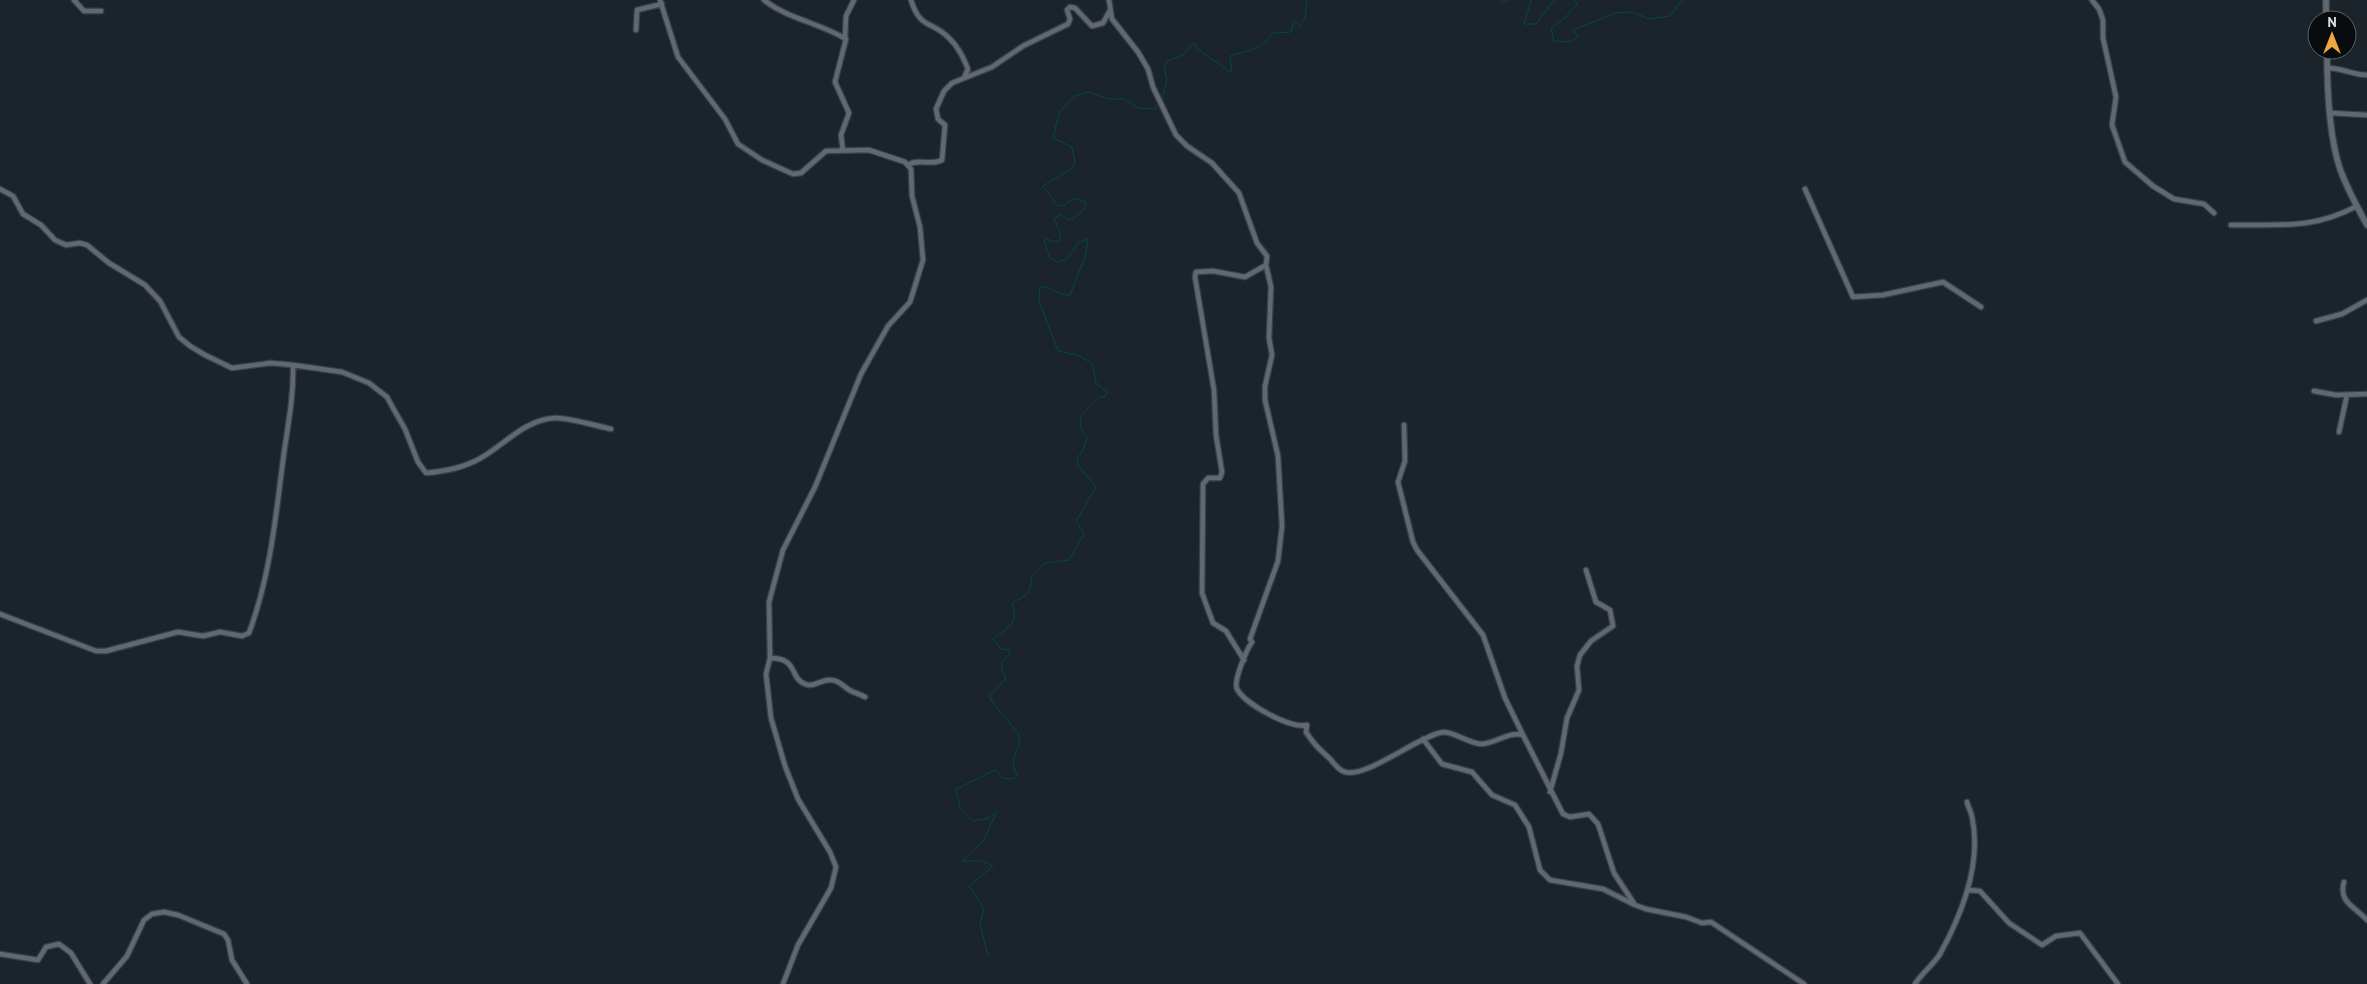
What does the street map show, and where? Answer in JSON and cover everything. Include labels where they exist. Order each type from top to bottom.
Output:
[{"type":"street","points":[[74,0],[84,11],[101,11]]},
{"type":"street","points":[[764,0],[780,11],[818,25],[845,38]]},
{"type":"street","points":[[843,151],[841,134],[848,113],[835,82],[847,41],[845,38],[846,16],[854,0]]},
{"type":"street","points":[[911,0],[918,18],[947,36],[959,49],[968,69],[977,73]]},
{"type":"street","points":[[1109,0],[1112,19],[1138,52],[1148,69],[1153,87],[1176,135],[1187,146],[1212,163],[1239,194],[1257,243],[1267,256],[1266,265],[1271,287],[1269,338],[1272,355],[1265,386],[1265,400],[1278,456],[1282,535],[1278,561],[1237,680],[1238,690],[1256,706],[1283,721],[1299,727],[1307,725],[1306,732],[1317,748],[1342,771],[1354,773],[1376,765],[1423,739],[1443,732],[1483,744],[1516,734],[1523,735]]},
{"type":"street","points":[[2092,0],[2099,9],[2103,20],[2103,38],[2116,96],[2112,125],[2125,162],[2153,186],[2174,199],[2204,204],[2214,213]]},
{"type":"street","points":[[636,30],[637,10],[661,2],[678,57],[725,119],[738,144],[762,160],[788,173],[797,175],[826,152],[869,150],[908,165],[911,169],[911,189],[920,227],[923,260],[920,275],[909,305],[888,326],[861,374],[815,487],[783,550],[770,602],[770,658],[766,674],[771,718],[785,766],[798,799],[830,852],[836,867],[831,888],[798,944],[783,984]]},
{"type":"street","points":[[908,165],[915,162],[937,162],[942,160],[945,125],[938,119],[936,107],[949,85],[977,73],[1068,24],[1070,19],[1067,10],[1070,7],[1074,8],[1092,26],[1103,23],[1110,12]]},
{"type":"street","points":[[2328,60],[2331,113],[2337,160],[2367,225]]},
{"type":"street","points":[[2328,68],[2339,68],[2359,75],[2367,74]]},
{"type":"street","points":[[964,78],[968,69]]},
{"type":"street","points":[[2331,113],[2367,115]]},
{"type":"street","points":[[1804,188],[1853,297],[1883,295],[1940,282],[1946,283],[1970,302],[1981,307]]},
{"type":"street","points":[[0,189],[13,196],[23,214],[41,225],[55,240],[66,245],[80,243],[87,245],[108,263],[145,285],[160,301],[179,337],[190,346],[232,368],[271,363],[342,372],[360,378],[381,392],[401,422],[418,462],[426,473],[462,467],[481,458],[511,436],[543,420],[561,418],[611,429]]},
{"type":"street","points":[[2231,225],[2312,224],[2342,214],[2357,206]]},
{"type":"street","points":[[1244,660],[1226,631],[1213,623],[1202,593],[1203,484],[1208,478],[1220,478],[1222,472],[1216,435],[1214,390],[1195,277],[1196,272],[1211,271],[1245,277],[1266,265]]},
{"type":"street","points":[[2316,321],[2342,314],[2367,300]]},
{"type":"street","points":[[0,614],[96,651],[106,651],[178,632],[203,636],[220,632],[242,636],[249,634],[266,580],[279,502],[294,365]]},
{"type":"street","points":[[2314,390],[2347,395],[2367,394]]},
{"type":"street","points":[[2339,432],[2347,395]]},
{"type":"street","points":[[1404,425],[1405,461],[1398,482],[1406,523],[1413,542],[1417,550],[1483,636],[1505,698],[1550,792],[1565,816],[1586,814],[1595,819],[1614,873],[1635,905]]},
{"type":"street","points":[[1550,792],[1561,753],[1567,718],[1579,690],[1577,666],[1580,656],[1591,642],[1613,626],[1610,610],[1598,604],[1595,599],[1586,570]]},
{"type":"street","points":[[770,658],[778,658],[788,662],[799,681],[806,685],[812,686],[824,680],[832,680],[865,697]]},
{"type":"street","points":[[1423,739],[1442,764],[1472,772],[1492,795],[1515,806],[1529,827],[1540,870],[1550,880],[1603,889],[1646,909],[1686,917],[1702,923],[1711,922],[1804,984]]},
{"type":"street","points":[[1915,984],[1940,954],[1968,890],[1973,840],[1972,816],[1967,802]]},
{"type":"street","points":[[2344,882],[2342,893],[2345,901],[2367,920]]},
{"type":"street","points":[[1968,890],[1980,891],[2009,923],[2042,945],[2056,936],[2080,933],[2118,984]]},
{"type":"street","points":[[103,984],[127,956],[144,920],[152,914],[164,912],[206,925],[224,934],[228,940],[232,960],[247,984]]},
{"type":"street","points":[[0,954],[38,960],[46,947],[59,944],[71,953],[90,984]]},
{"type":"waterway","points":[[1162,98],[1167,80],[1164,68],[1168,61],[1183,55],[1194,43],[1205,55],[1228,71],[1232,71],[1230,56],[1259,46],[1269,39],[1272,33],[1291,32],[1294,21],[1300,25],[1305,18],[1307,0]]},
{"type":"waterway","points":[[1502,0],[1503,2],[1509,0]]},
{"type":"waterway","points":[[1531,0],[1524,24],[1536,24],[1554,0]]},
{"type":"waterway","points":[[1574,0],[1577,4],[1564,19],[1551,28],[1554,41],[1569,42],[1578,37],[1573,30],[1615,13],[1632,12],[1649,19],[1670,16],[1682,0]]},
{"type":"waterway","points":[[988,956],[980,925],[984,908],[969,886],[993,866],[982,861],[962,861],[984,840],[996,813],[988,818],[972,821],[960,808],[956,789],[995,770],[1003,778],[1013,779],[1017,776],[1013,764],[1014,756],[1020,744],[1018,733],[992,702],[990,696],[1006,678],[1002,670],[1002,661],[1010,654],[1010,650],[1001,649],[993,639],[1011,624],[1015,616],[1012,603],[1025,596],[1030,589],[1032,575],[1045,563],[1069,560],[1084,534],[1076,521],[1096,487],[1078,465],[1077,459],[1083,450],[1087,437],[1081,429],[1081,416],[1099,397],[1105,397],[1107,392],[1096,383],[1092,363],[1077,355],[1058,351],[1039,301],[1040,287],[1070,295],[1085,257],[1088,239],[1078,243],[1067,259],[1057,262],[1050,258],[1044,241],[1047,239],[1055,242],[1060,241],[1060,232],[1054,219],[1061,214],[1068,220],[1075,217],[1082,212],[1086,203],[1079,199],[1072,199],[1065,205],[1058,206],[1043,186],[1071,169],[1075,163],[1072,147],[1053,138],[1059,113],[1074,96],[1089,92],[1109,99],[1124,99],[1139,108],[1155,109],[1158,104]]}]
